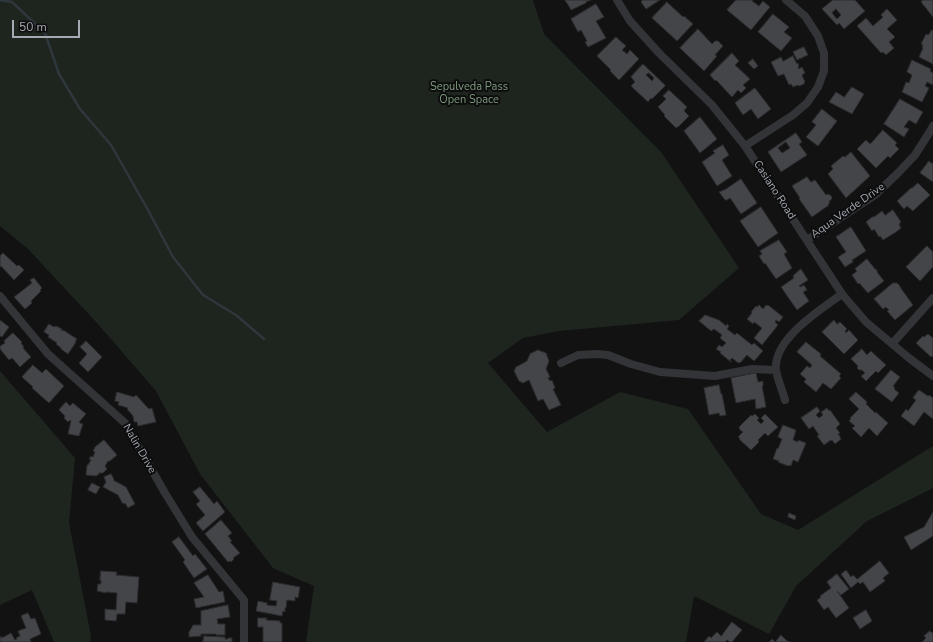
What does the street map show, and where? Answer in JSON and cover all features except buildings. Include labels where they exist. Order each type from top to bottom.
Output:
[{"type":"street","name":"Casiano Road","points":[[616,0],[630,21],[712,104],[745,146],[842,294],[866,322],[933,376]]},
{"type":"street","points":[[745,146],[793,115],[807,103],[818,87],[824,71],[824,53],[818,36],[805,16],[786,0]]},
{"type":"street","name":"Aqua Verde Drive","points":[[807,240],[875,195],[915,155],[933,126]]},
{"type":"street","points":[[785,400],[776,370],[778,355],[787,340],[802,324],[842,294]]},
{"type":"street","name":"Nalin Drive","points":[[0,296],[48,354],[125,423],[192,537],[244,600],[244,642]]},
{"type":"street","points":[[892,344],[933,298]]},
{"type":"street","points":[[561,363],[578,355],[597,354],[608,355],[660,372],[715,376],[752,369],[776,370]]},
{"type":"green space","name":"Sepulveda Pass Open Space","points":[[0,0],[533,0],[544,34],[661,152],[739,268],[679,320],[559,331],[523,338],[488,363],[547,432],[620,392],[688,409],[761,514],[798,530],[933,446],[933,488],[867,521],[796,586],[769,634],[694,596],[686,642],[306,642],[314,586],[273,568],[200,474],[156,391],[97,323],[27,248],[0,226]]},
{"type":"green space","points":[[0,371],[75,458],[69,523],[91,636],[90,642],[54,642],[32,590],[0,605]]},
{"type":"waterway","points":[[0,0],[12,2],[45,33],[59,74],[80,109],[111,145],[173,257],[203,295],[236,315],[264,339]]}]
